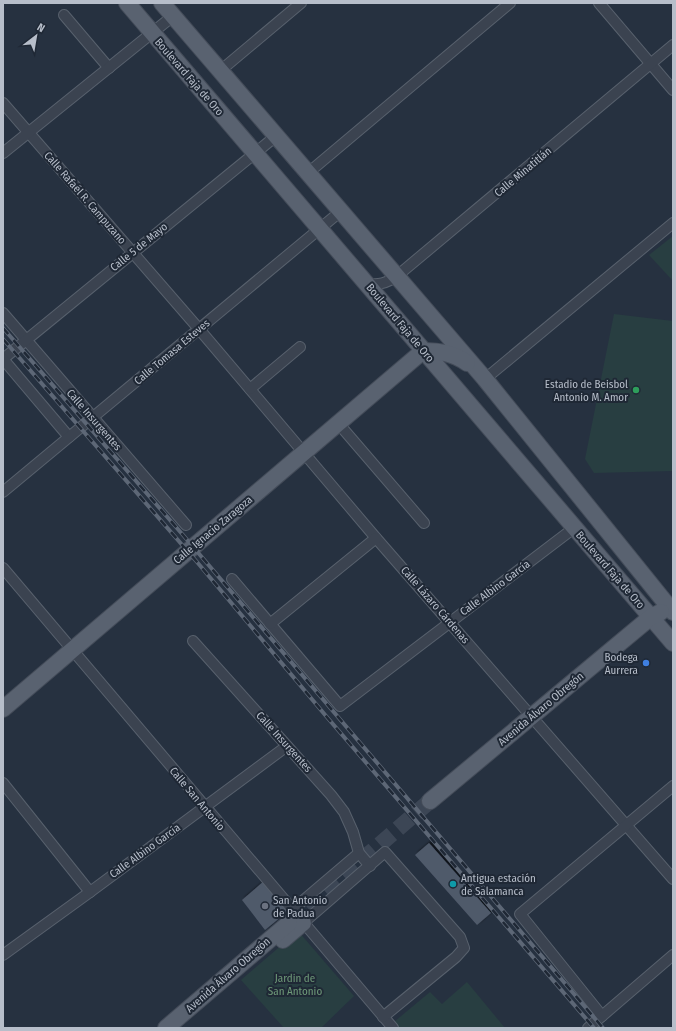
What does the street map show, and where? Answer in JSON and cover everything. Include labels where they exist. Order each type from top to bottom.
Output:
[{"type":"main road","name":"Boulevard Faja de Oro","points":[[162,3],[485,379],[670,603]]},
{"type":"main road","name":"Boulevard Faja de Oro","points":[[128,4],[673,643]]},
{"type":"main road","points":[[423,351],[441,351],[458,356],[472,366],[485,379]]},
{"type":"main road","name":"Calle Ignacio Zaragoza","points":[[3,709],[423,351]]},
{"type":"main road","name":"Avenida Álvaro Obregón","points":[[430,801],[532,717],[649,615],[670,603]]},
{"type":"main road","name":"Avenida Álvaro Obregón","points":[[166,1028],[180,1017],[199,992],[295,918]]},
{"type":"street","points":[[220,71],[301,3]]},
{"type":"street","points":[[308,173],[510,3]]},
{"type":"street","points":[[598,3],[673,90]]},
{"type":"street","points":[[64,15],[109,68]]},
{"type":"street","points":[[3,153],[173,16]]},
{"type":"street","name":"Calle Minatitlán","points":[[366,283],[380,284],[397,276],[673,45]]},
{"type":"street","name":"Calle Rafaél R. Campuzano","points":[[3,103],[199,329]]},
{"type":"street","name":"Calle 5 de Mayo","points":[[3,359],[276,136]]},
{"type":"street","name":"Calle Tomasa Esteves","points":[[3,492],[341,211]]},
{"type":"street","points":[[485,379],[673,223]]},
{"type":"street","name":"Calle Insurgentes","points":[[3,313],[92,418],[186,525]]},
{"type":"street","name":"Calle Lázaro Cárdenas","points":[[199,329],[376,538],[673,879]]},
{"type":"street","points":[[250,389],[300,347]]},
{"type":"street","points":[[3,359],[69,436]]},
{"type":"street","points":[[338,423],[424,523]]},
{"type":"street","name":"Calle Albino García","points":[[270,624],[340,706],[574,528]]},
{"type":"street","points":[[232,579],[270,624],[376,538]]},
{"type":"street","name":"Calle San Antonio","points":[[3,568],[295,918],[392,1028]]},
{"type":"street","name":"Calle Insurgentes","points":[[193,641],[331,795],[344,812],[353,832],[359,853]]},
{"type":"street","name":"Calle Albino García","points":[[3,955],[287,746]]},
{"type":"street","points":[[3,783],[90,892]]},
{"type":"street","points":[[602,1016],[520,914],[673,786]]},
{"type":"street","points":[[295,918],[370,866],[385,852],[460,937],[464,948],[456,957],[383,1017]]},
{"type":"street","points":[[295,918],[359,853],[370,866]]},
{"type":"street","points":[[588,1028],[673,956]]},
{"type":"green space","points":[[673,236],[673,281],[649,255]]},
{"type":"green space","name":"Estadio de Beisbol Antonio M. Amor","points":[[614,314],[673,321],[673,471],[594,473],[585,459]]},
{"type":"green space","name":"Jardin de San Antonio","points":[[298,931],[354,996],[321,1028],[284,1028],[241,980]]},
{"type":"green space","points":[[467,982],[505,1028],[399,1028],[394,1022],[430,992],[442,1004]]},
{"type":"building","name":"Antigua estación de Salamanca","points":[[429,843],[491,913],[477,925],[415,855]]},
{"type":"building","name":"San Antonio de Padua","points":[[264,881],[287,912],[265,930],[242,900]]},
{"type":"tunnel","points":[[289,923],[430,801]]},
{"type":"railway","points":[[3,328],[183,535],[603,1028]]},
{"type":"railway","points":[[3,339],[197,562],[326,716],[594,1028]]},
{"type":"place","name":"Estadio de Beisbol Antonio M. Amor","points":[[636,390]]},
{"type":"place","name":"Bodega Aurrera","points":[[646,663]]},
{"type":"place","name":"Antigua estación de Salamanca","points":[[453,884]]},
{"type":"place","name":"San Antonio de Padua","points":[[265,906]]}]
